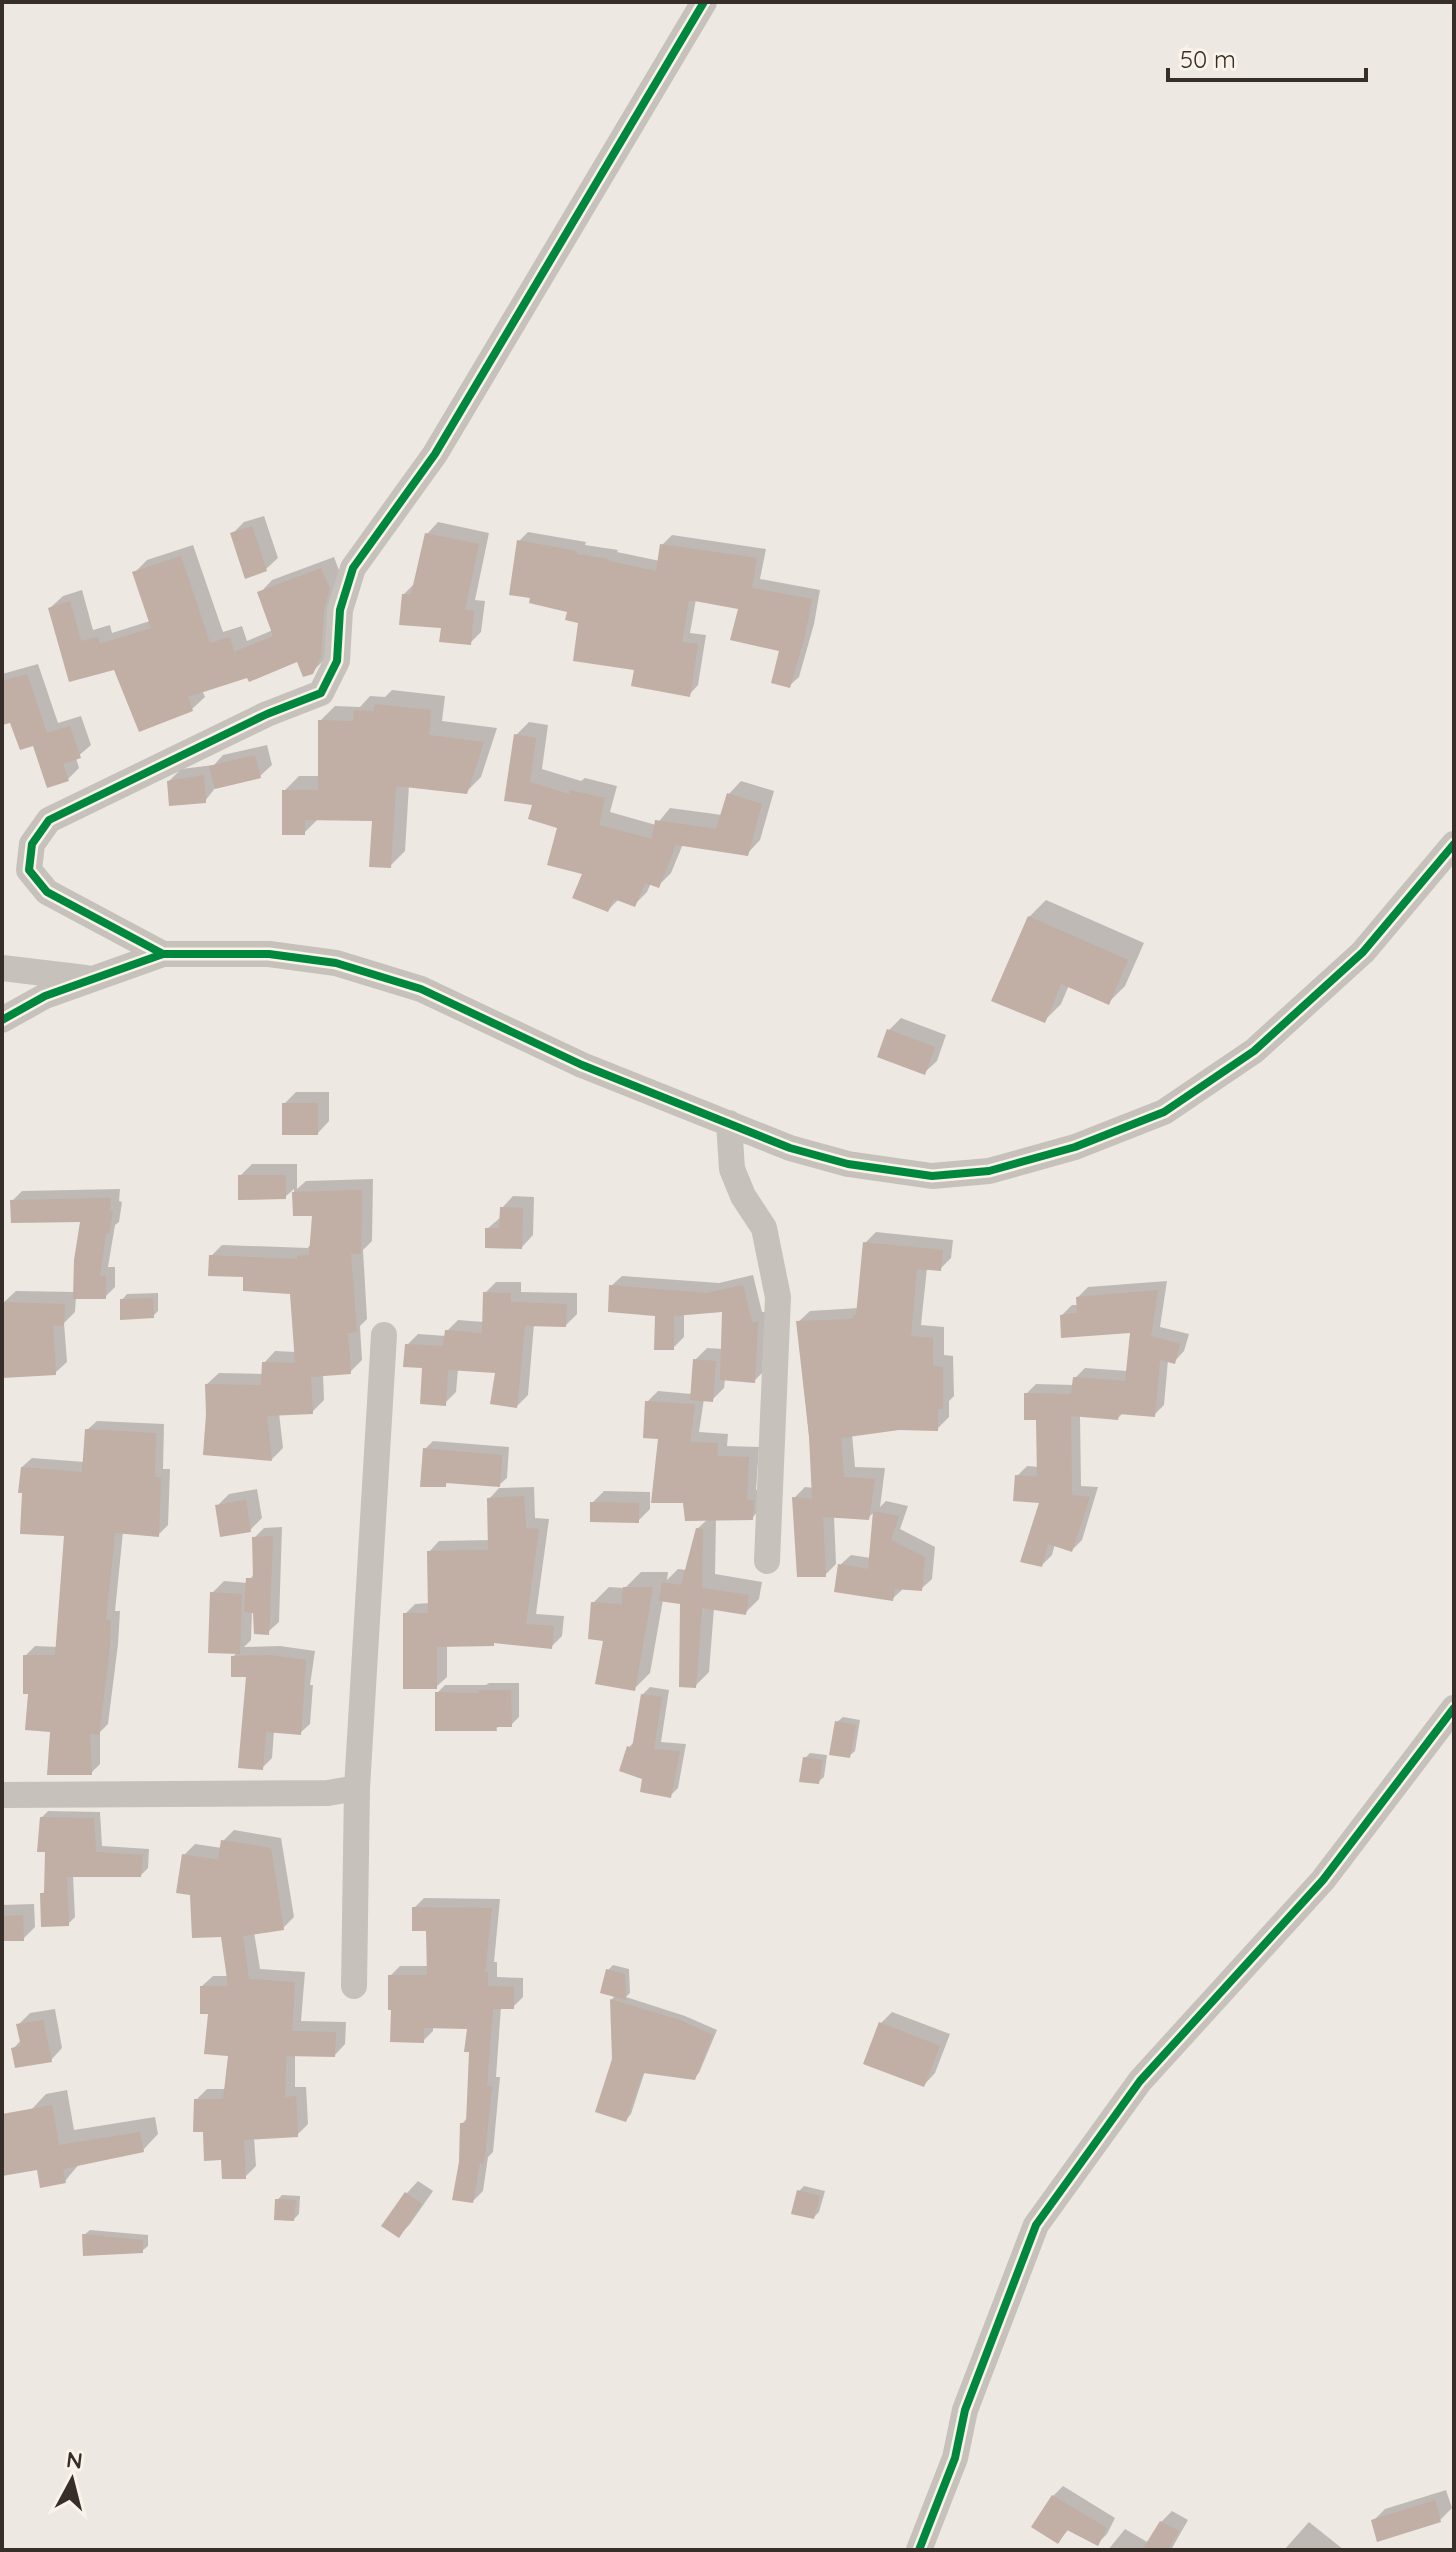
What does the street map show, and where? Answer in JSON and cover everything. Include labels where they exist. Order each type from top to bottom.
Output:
[{"type":"street","points":[[163,954],[47,892],[29,870],[32,844],[49,820],[267,714],[321,693],[337,661],[340,610],[353,568],[435,454],[704,2]]},
{"type":"street","points":[[2,1020],[45,996],[163,954],[269,954],[336,963],[421,989],[582,1065],[790,1148],[848,1164],[932,1176],[989,1171],[1075,1147],[1164,1112],[1254,1051],[1363,952],[1454,844]]},
{"type":"street","points":[[2,968],[90,979]]},
{"type":"street","points":[[729,1123],[732,1169],[743,1196],[764,1228],[778,1297],[767,1561]]},
{"type":"street","points":[[354,1986],[357,1788],[384,1335]]},
{"type":"street","points":[[919,2550],[955,2458],[965,2410],[1036,2225],[1140,2081],[1323,1880],[1454,1708]]},
{"type":"street","points":[[2,1795],[328,1793],[357,1788]]},
{"type":"building","points":[[252,526],[267,571],[245,579],[230,533]]},
{"type":"building","points":[[425,533],[479,544],[465,610],[474,611],[471,645],[439,642],[441,628],[399,625],[402,594],[411,594]]},
{"type":"building","points":[[517,540],[656,571],[660,544],[757,558],[752,588],[812,599],[790,688],[771,683],[779,651],[730,640],[738,609],[689,600],[682,642],[698,644],[690,697],[631,686],[634,670],[573,661],[578,623],[565,620],[567,612],[529,603],[530,598],[509,595]]},
{"type":"building","points":[[181,556],[210,643],[230,637],[234,652],[273,636],[257,592],[321,568],[330,589],[324,609],[321,657],[313,674],[303,677],[297,662],[249,682],[247,678],[188,697],[193,711],[139,732],[114,670],[69,682],[48,608],[70,601],[81,641],[98,637],[100,644],[151,628],[132,572]]},
{"type":"building","points":[[27,674],[47,733],[70,726],[81,758],[63,764],[69,781],[47,788],[33,746],[20,750],[10,723],[2,725],[2,681]]},
{"type":"building","points":[[375,704],[431,710],[429,735],[484,742],[467,794],[396,786],[391,868],[369,867],[372,821],[305,820],[305,835],[282,835],[282,790],[318,790],[318,720],[353,721],[354,710],[374,711]]},
{"type":"building","points":[[514,734],[536,738],[530,782],[569,794],[570,790],[605,798],[599,825],[652,839],[655,820],[716,829],[727,793],[762,804],[748,856],[676,845],[659,888],[645,883],[635,907],[614,899],[608,912],[572,898],[582,874],[547,865],[557,828],[528,819],[532,805],[504,801]]},
{"type":"building","points":[[255,755],[261,778],[215,789],[209,766]]},
{"type":"building","points":[[204,775],[206,803],[169,806],[167,781]]},
{"type":"building","points":[[1028,916],[1128,960],[1109,1005],[1061,984],[1045,1023],[991,1001]]},
{"type":"building","points":[[887,1029],[935,1047],[925,1075],[877,1057]]},
{"type":"building","points":[[282,1103],[318,1103],[318,1135],[282,1135]]},
{"type":"building","points":[[238,1175],[286,1175],[286,1199],[238,1200]]},
{"type":"building","points":[[362,1190],[361,1254],[351,1254],[357,1332],[348,1333],[351,1374],[311,1377],[313,1414],[267,1416],[272,1461],[203,1455],[205,1384],[261,1385],[262,1362],[295,1363],[290,1294],[243,1291],[243,1277],[208,1276],[209,1255],[297,1259],[297,1256],[309,1255],[312,1216],[293,1216],[292,1192]]},
{"type":"building","points":[[111,1198],[110,1211],[113,1211],[109,1234],[106,1233],[100,1276],[106,1276],[106,1299],[73,1299],[74,1260],[80,1222],[11,1223],[10,1200]]},
{"type":"building","points":[[500,1207],[523,1208],[522,1249],[485,1248],[485,1228],[499,1228]]},
{"type":"building","points":[[863,1242],[943,1250],[941,1271],[917,1269],[911,1336],[933,1338],[933,1366],[943,1367],[943,1409],[938,1409],[938,1431],[899,1430],[841,1438],[844,1477],[875,1479],[869,1520],[823,1517],[826,1577],[797,1577],[792,1497],[812,1499],[809,1436],[796,1321],[853,1319],[856,1315]]},
{"type":"building","points":[[609,1285],[707,1293],[743,1285],[752,1322],[758,1322],[755,1383],[720,1380],[722,1312],[674,1316],[674,1350],[654,1350],[655,1316],[608,1312]]},
{"type":"building","points":[[1158,1290],[1151,1336],[1180,1344],[1175,1364],[1160,1360],[1155,1417],[1119,1414],[1118,1420],[1071,1416],[1072,1495],[1090,1497],[1072,1552],[1048,1544],[1042,1567],[1020,1562],[1039,1503],[1013,1501],[1015,1475],[1037,1477],[1036,1420],[1024,1420],[1024,1393],[1071,1394],[1073,1377],[1125,1381],[1130,1333],[1061,1338],[1060,1315],[1077,1313],[1076,1297]]},
{"type":"building","points":[[483,1292],[511,1293],[511,1302],[567,1304],[566,1327],[525,1326],[517,1408],[490,1404],[495,1373],[448,1370],[446,1406],[420,1404],[422,1368],[403,1367],[405,1344],[443,1346],[445,1330],[482,1333]]},
{"type":"building","points":[[153,1298],[154,1318],[120,1320],[120,1299]]},
{"type":"building","points":[[2,1302],[65,1304],[64,1326],[53,1325],[56,1375],[2,1378]]},
{"type":"building","points":[[693,1359],[716,1361],[713,1402],[690,1400]]},
{"type":"building","points":[[645,1401],[695,1404],[690,1442],[718,1443],[717,1456],[749,1457],[747,1500],[754,1500],[753,1520],[685,1521],[683,1503],[651,1503],[658,1439],[643,1438]]},
{"type":"building","points":[[85,1429],[156,1433],[155,1477],[161,1478],[159,1537],[115,1533],[106,1620],[111,1620],[109,1655],[99,1735],[90,1734],[92,1775],[47,1775],[50,1732],[25,1730],[28,1694],[23,1694],[23,1655],[55,1655],[64,1536],[20,1534],[22,1493],[18,1493],[21,1467],[82,1472]]},
{"type":"building","points":[[423,1448],[502,1455],[500,1487],[446,1483],[446,1487],[420,1487]]},
{"type":"building","points":[[524,1496],[526,1528],[539,1529],[526,1624],[554,1626],[552,1649],[494,1643],[494,1646],[437,1647],[437,1689],[403,1689],[403,1613],[428,1613],[427,1551],[488,1550],[487,1498]]},
{"type":"building","points":[[246,1500],[251,1532],[220,1537],[215,1505]]},
{"type":"building","points":[[590,1502],[639,1503],[639,1523],[590,1522]]},
{"type":"building","points":[[873,1511],[899,1516],[891,1540],[925,1557],[922,1591],[895,1589],[893,1601],[834,1592],[838,1564],[868,1569]]},
{"type":"building","points":[[696,1528],[703,1529],[702,1588],[749,1595],[746,1615],[702,1608],[696,1688],[679,1687],[680,1604],[659,1601],[662,1582],[681,1585]]},
{"type":"building","points":[[273,1536],[269,1635],[254,1634],[253,1613],[244,1612],[246,1578],[253,1578],[252,1537]]},
{"type":"building","points":[[623,1587],[653,1587],[635,1691],[595,1684],[603,1641],[588,1639],[591,1602],[622,1604]]},
{"type":"building","points":[[210,1592],[242,1594],[240,1654],[208,1653]]},
{"type":"building","points":[[270,1655],[306,1660],[301,1735],[266,1732],[263,1770],[238,1768],[246,1677],[231,1677],[231,1656]]},
{"type":"building","points":[[478,1690],[511,1690],[512,1727],[496,1727],[497,1731],[435,1731],[435,1692],[479,1693]]},
{"type":"building","points":[[641,1694],[662,1697],[654,1749],[680,1751],[671,1798],[640,1792],[642,1779],[619,1771],[627,1746],[632,1748]]},
{"type":"building","points":[[835,1721],[856,1725],[850,1758],[829,1755]]},
{"type":"building","points":[[803,1757],[823,1760],[819,1784],[799,1782]]},
{"type":"building","points":[[40,1817],[94,1818],[96,1852],[143,1855],[141,1877],[67,1877],[69,1926],[41,1927],[40,1893],[44,1893],[45,1852],[37,1852]]},
{"type":"building","points":[[221,1840],[271,1848],[284,1930],[243,1936],[249,1979],[295,1982],[292,2031],[336,2032],[335,2057],[286,2056],[285,2097],[296,2096],[298,2137],[244,2140],[246,2179],[222,2179],[221,2160],[204,2161],[203,2132],[193,2132],[194,2099],[223,2099],[228,2056],[204,2054],[208,2014],[200,2014],[200,1986],[228,1986],[221,1937],[192,1938],[190,1895],[176,1893],[182,1854],[218,1860]]},
{"type":"building","points":[[412,1907],[492,1908],[485,1972],[488,1972],[488,1986],[514,1987],[514,2009],[493,2009],[487,2086],[492,2086],[484,2164],[480,2163],[473,2203],[452,2200],[459,2162],[460,2123],[466,2123],[469,2052],[464,2052],[467,2029],[424,2028],[424,2043],[390,2042],[388,1975],[427,1975],[426,1931],[412,1931]]},
{"type":"building","points":[[23,1915],[24,1941],[2,1941],[2,1916]]},
{"type":"building","points":[[606,1969],[625,1974],[626,2000],[600,1993]]},
{"type":"building","points":[[610,1999],[680,2020],[713,2035],[695,2080],[643,2073],[626,2122],[595,2112],[612,2059]]},
{"type":"building","points":[[43,2020],[52,2062],[15,2068],[11,2048],[21,2046],[16,2024]]},
{"type":"building","points":[[879,2022],[940,2046],[924,2087],[863,2064]]},
{"type":"building","points":[[52,2105],[59,2145],[140,2132],[144,2152],[63,2169],[66,2183],[40,2188],[37,2170],[2,2176],[2,2114]]},
{"type":"building","points":[[797,2190],[820,2196],[814,2219],[791,2214]]},
{"type":"building","points":[[405,2192],[422,2204],[399,2238],[381,2226]]},
{"type":"building","points":[[275,2199],[296,2200],[294,2221],[274,2220]]},
{"type":"building","points":[[82,2234],[143,2240],[143,2253],[83,2256]]},
{"type":"building","points":[[1052,2495],[1107,2528],[1098,2546],[1067,2530],[1058,2544],[1031,2527]]},
{"type":"building","points":[[1435,2500],[1441,2522],[1377,2542],[1371,2520]]},
{"type":"building","points":[[1160,2521],[1179,2531],[1168,2550],[1142,2550]]},
{"type":"cycle path","points":[[163,954],[47,892],[29,870],[32,844],[49,820],[267,714],[321,693],[337,661],[340,610],[353,568],[435,454],[704,2]]},
{"type":"cycle path","points":[[2,1020],[45,996],[163,954],[269,954],[336,963],[421,989],[582,1065],[790,1148],[848,1164],[932,1176],[989,1171],[1075,1147],[1164,1112],[1254,1051],[1363,952],[1454,844]]},
{"type":"cycle path","points":[[919,2550],[955,2458],[965,2410],[1036,2225],[1140,2081],[1323,1880],[1454,1708]]}]
